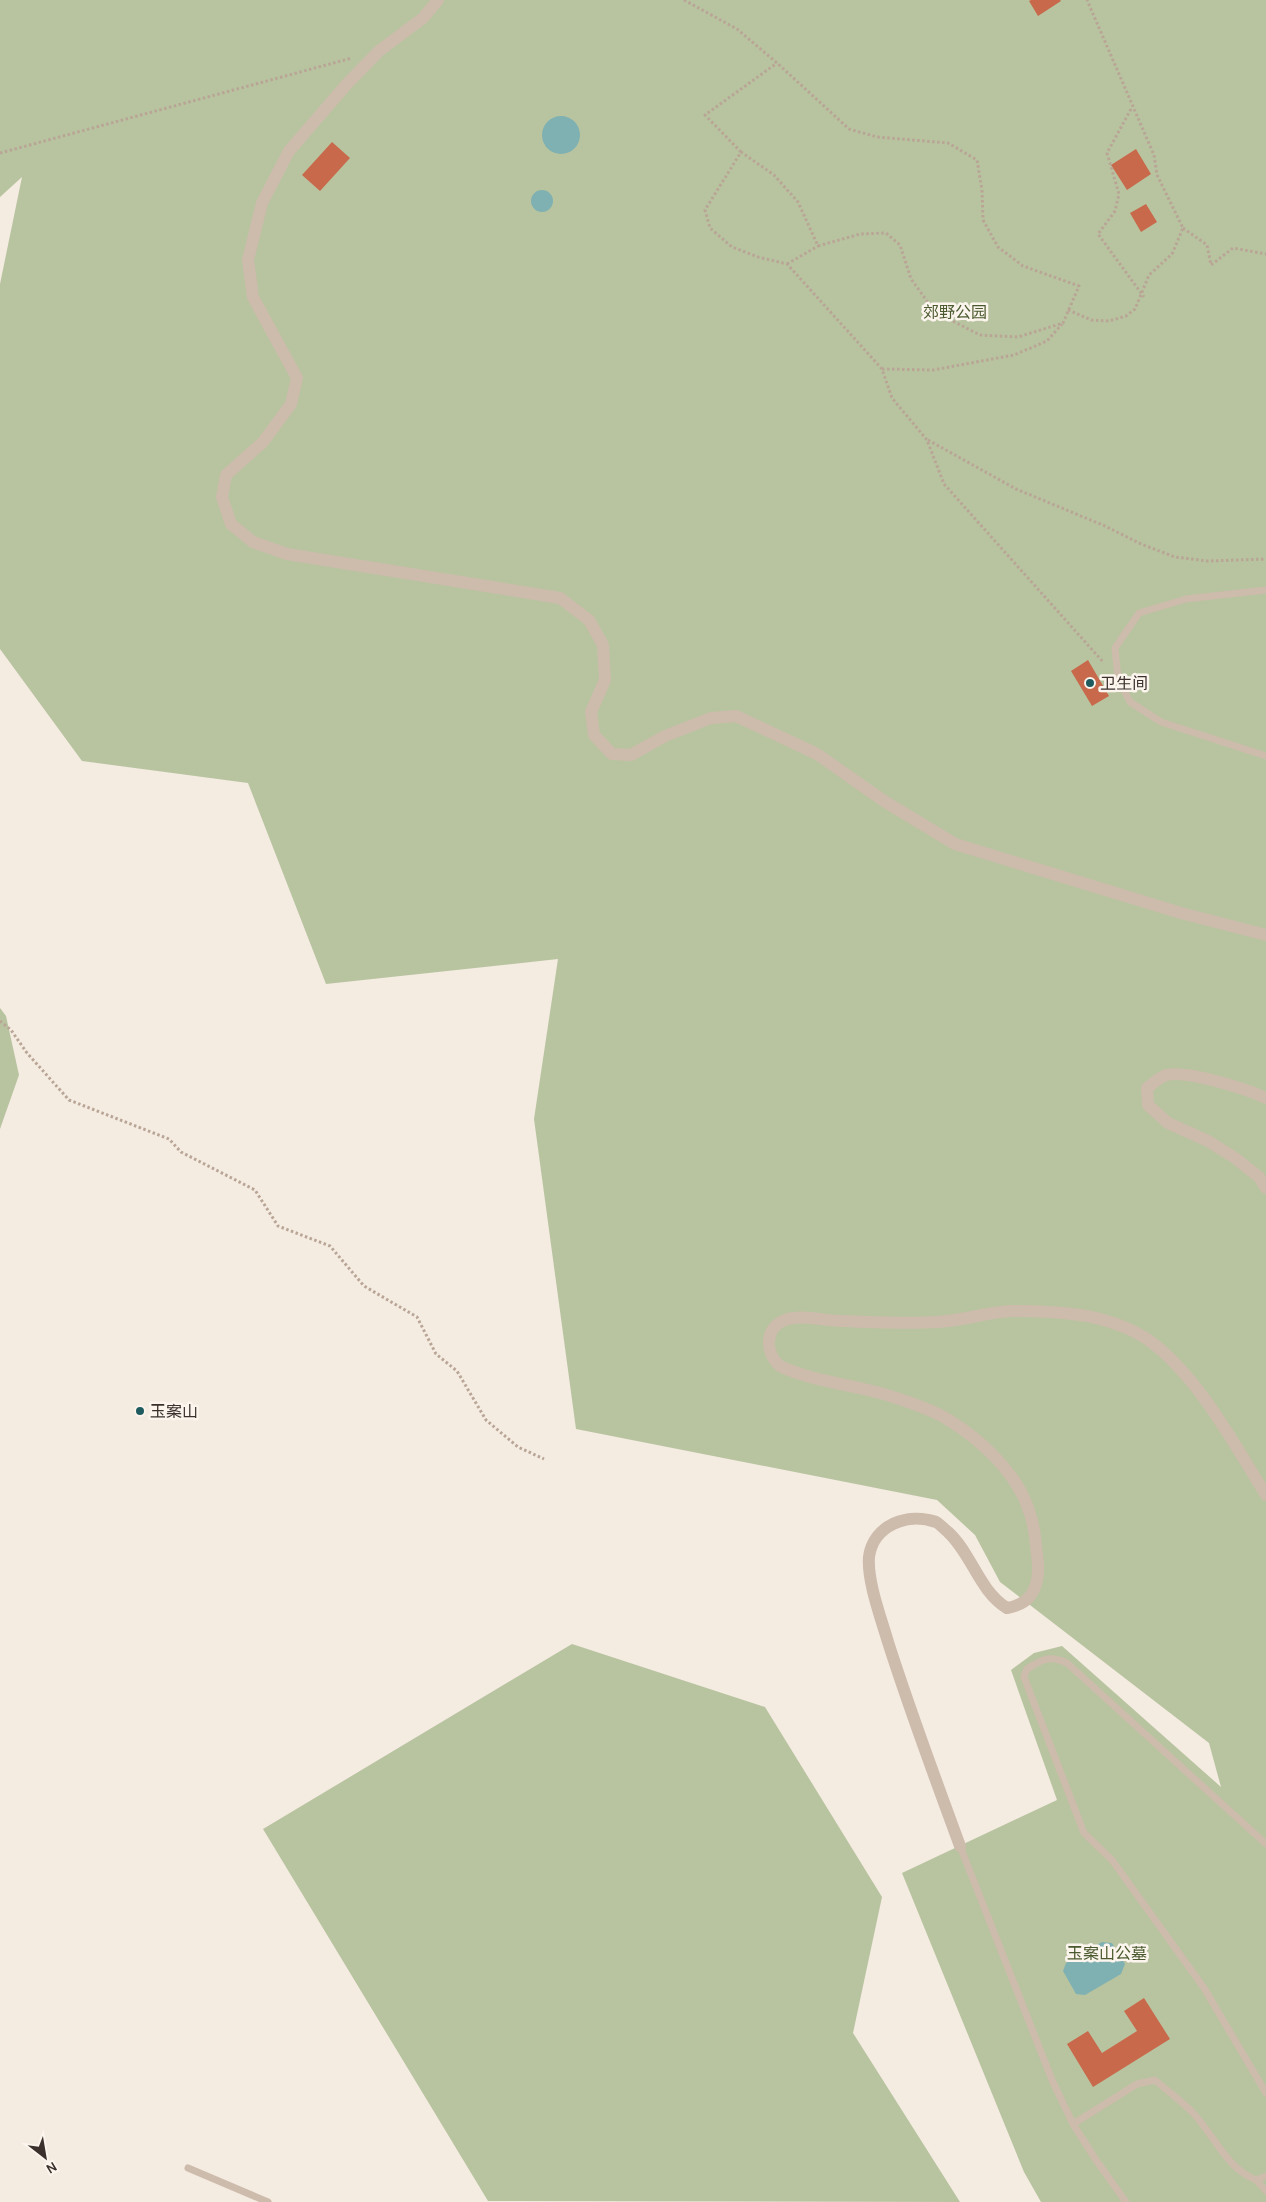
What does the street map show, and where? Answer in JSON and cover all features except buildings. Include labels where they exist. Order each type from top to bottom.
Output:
[{"type":"street","points":[[438,0],[423,18],[379,51],[346,85],[289,151],[262,203],[248,260],[253,297],[297,378],[291,404],[263,442],[226,475],[222,498],[231,524],[253,542],[287,554],[560,598],[589,620],[603,645],[605,680],[591,712],[594,735],[612,754],[631,755],[665,736],[711,718],[736,716],[817,754],[884,801],[955,844],[1181,913],[1266,935]]},
{"type":"street","points":[[1266,1098],[1251,1092],[1191,1076],[1166,1075],[1147,1088],[1148,1105],[1168,1123],[1208,1141],[1235,1158],[1259,1177],[1266,1188]]},
{"type":"street","points":[[960,1846],[908,1707],[871,1580],[869,1557],[874,1539],[889,1524],[914,1518],[938,1523],[954,1538],[968,1556],[988,1592],[998,1603],[1007,1608],[1019,1606],[1033,1596],[1038,1570],[1036,1538],[1028,1507],[1010,1476],[983,1446],[946,1418],[888,1395],[780,1366],[775,1361],[769,1348],[771,1334],[775,1327],[788,1319],[795,1318],[841,1321],[938,1322],[1011,1311],[1081,1315],[1120,1326],[1147,1339],[1183,1372],[1218,1419],[1266,1496]]},
{"type":"lane","points":[[1266,590],[1186,599],[1139,613],[1115,648],[1118,678],[1130,702],[1161,722],[1266,756]]},
{"type":"lane","points":[[1266,1844],[1067,1663],[1050,1657],[1041,1659],[1027,1668],[1024,1677],[1084,1832],[1112,1860],[1204,1988],[1266,2093]]},
{"type":"lane","points":[[960,1846],[1052,2080],[1074,2124],[1096,2160],[1126,2202]]},
{"type":"lane","points":[[1074,2124],[1137,2084],[1155,2080],[1193,2113],[1226,2157],[1248,2176],[1256,2180],[1266,2191]]},
{"type":"lane","points":[[188,2168],[268,2202]]},
{"type":"lane","points":[[1256,2180],[1266,2176]]},
{"type":"path","points":[[684,0],[737,29],[777,62],[849,129],[877,137],[948,143],[977,160],[984,220],[998,248],[1023,266],[1079,286],[1063,323],[1047,341],[1014,355],[933,370],[882,369]]},
{"type":"path","points":[[1087,0],[1154,154],[1157,175],[1183,228],[1207,245],[1211,265],[1233,248],[1266,254]]},
{"type":"path","points":[[0,153],[379,51]]},
{"type":"path","points":[[777,62],[705,115],[741,152],[774,175],[798,202],[818,246]]},
{"type":"path","points":[[1131,109],[1107,153],[1119,194],[1115,211],[1098,234],[1143,296]]},
{"type":"path","points":[[741,152],[704,210],[710,228],[732,246],[758,257],[787,264],[882,369],[892,398],[927,440],[944,484],[1118,678]]},
{"type":"path","points":[[1068,310],[1091,320],[1109,321],[1126,316],[1135,309],[1143,296],[1149,276],[1172,254],[1183,228]]},
{"type":"path","points":[[787,264],[818,246],[860,234],[886,233],[900,245],[911,280],[935,312],[980,335],[1018,337],[1063,323]]},
{"type":"path","points":[[927,440],[1016,489],[1175,557],[1208,561],[1266,559]]},
{"type":"path","points":[[0,1021],[11,1030],[27,1053],[69,1100],[169,1140],[181,1152],[255,1190],[278,1226],[330,1246],[364,1286],[417,1317],[436,1354],[457,1372],[486,1420],[518,1447],[544,1459]]},
{"type":"green space","points":[[0,0],[1266,0],[1266,2202],[1041,2202],[1024,2172],[902,1873],[1057,1800],[1011,1670],[1034,1653],[1062,1646],[1221,1787],[1209,1743],[1000,1582],[975,1535],[937,1500],[576,1429],[534,1119],[558,959],[326,984],[248,783],[82,761],[0,649],[0,284],[22,177],[0,197]]},
{"type":"green space","points":[[0,1008],[6,1016],[19,1075],[0,1129]]},
{"type":"green space","points":[[572,1644],[765,1707],[882,1897],[853,2033],[960,2202],[488,2201],[263,1829]]},
{"type":"water","points":[[561,116],[575,121],[580,135],[575,149],[561,154],[547,149],[542,135],[547,121]]},
{"type":"water","points":[[538,190],[546,190],[553,197],[553,205],[546,212],[538,212],[531,205],[531,197]]},
{"type":"water","points":[[1102,1942],[1112,1943],[1125,1964],[1121,1974],[1085,1995],[1076,1994],[1063,1971],[1066,1963]]},
{"type":"place","name":"卫生间","points":[[1090,683]]},
{"type":"place","name":"玉案山","points":[[140,1411]]},
{"type":"park label","name":"郊野公园","points":[[955,312]]},
{"type":"park label","name":"玉案山公墓","points":[[1107,1953]]}]
